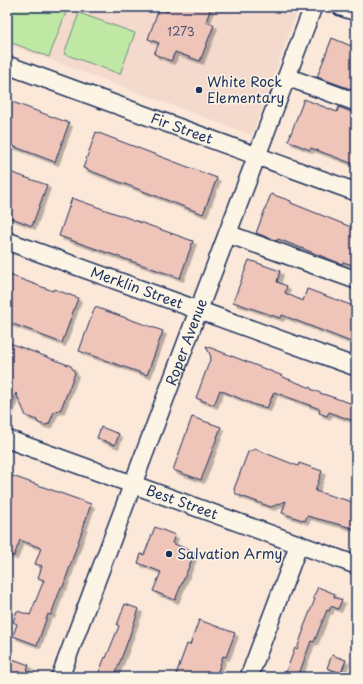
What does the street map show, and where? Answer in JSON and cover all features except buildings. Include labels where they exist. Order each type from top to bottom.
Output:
[{"type":"street","name":"Roper Avenue","points":[[60,677],[313,7]]},
{"type":"street","points":[[341,7],[356,12]]},
{"type":"street","name":"Fir Street","points":[[7,65],[356,192]]},
{"type":"street","points":[[287,77],[356,102]]},
{"type":"street","points":[[228,234],[356,280]]},
{"type":"street","name":"Merklin Street","points":[[7,241],[356,367]]},
{"type":"street","name":"Best Street","points":[[7,439],[356,565]]},
{"type":"street","points":[[249,677],[299,544]]},
{"type":"shaded area","name":"White Rock Elementary","points":[[7,7],[299,7],[252,135],[7,44]]},
{"type":"green space","points":[[7,7],[68,7],[49,57],[7,41]]},
{"type":"green space","points":[[79,13],[135,33],[120,74],[64,54]]},
{"type":"place","name":"White Rock Elementary","points":[[199,90]]},
{"type":"place","name":"Salvation Army","points":[[169,554]]}]
